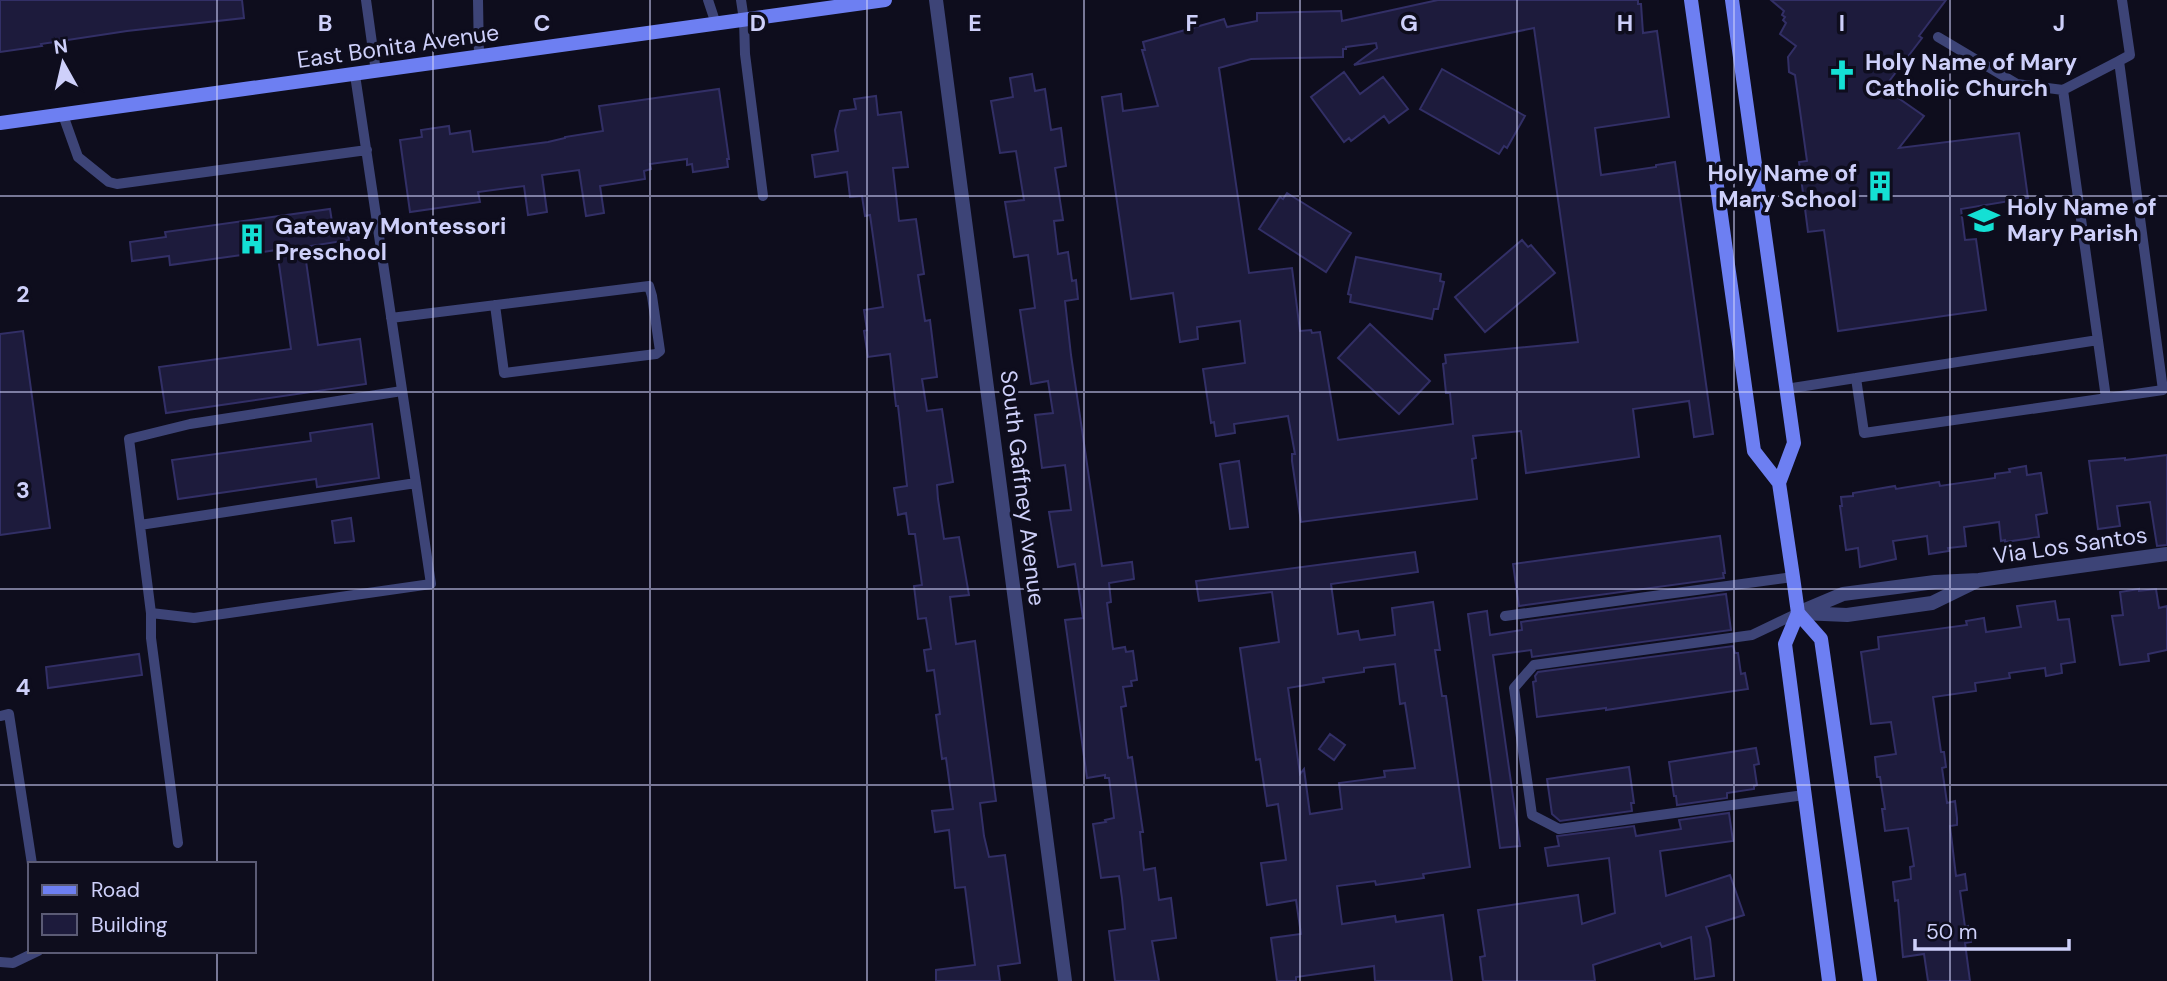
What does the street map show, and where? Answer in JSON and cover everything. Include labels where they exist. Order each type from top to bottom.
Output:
[{"type":"main road","name":"East Bonita Avenue","points":[[0,124],[883,0]]},
{"type":"main road","points":[[1691,0],[1754,451],[1779,483]]},
{"type":"main road","points":[[1732,0],[1794,443],[1779,483],[1798,613],[1784,644],[1829,981]]},
{"type":"main road","points":[[1798,613],[1821,639],[1870,981]]},
{"type":"street","name":"South Gaffney Avenue","points":[[936,0],[1065,981]]},
{"type":"street","name":"Via Los Santos","points":[[1798,613],[1843,594],[1935,582],[1979,580],[2167,554]]},
{"type":"street","name":"Via Los Santos","points":[[1798,613],[1847,615],[1932,603],[1979,580]]},
{"type":"lane","points":[[366,0],[376,72]]},
{"type":"lane","points":[[478,0],[478,58]]},
{"type":"lane","points":[[708,0],[716,24]]},
{"type":"lane","points":[[741,0],[763,195]]},
{"type":"lane","points":[[1938,37],[2017,84],[2063,90],[2130,55],[2122,0]]},
{"type":"lane","points":[[1856,378],[1864,433],[2163,390],[2119,61]]},
{"type":"lane","points":[[151,613],[194,618],[430,584],[355,75]]},
{"type":"lane","points":[[2063,90],[2106,398]]},
{"type":"lane","points":[[63,115],[78,157],[109,182],[117,184],[366,150]]},
{"type":"lane","points":[[391,318],[495,305],[649,286],[660,351],[656,354],[505,373],[495,305]]},
{"type":"lane","points":[[1786,389],[2098,340]]},
{"type":"lane","points":[[178,843],[128,439],[190,424],[402,391]]},
{"type":"lane","points":[[140,525],[415,483]]},
{"type":"lane","points":[[1505,616],[1793,577]]},
{"type":"lane","points":[[1798,613],[1752,635],[1534,665],[1514,688],[1532,815],[1559,829],[1804,795]]},
{"type":"lane","points":[[0,716],[9,715],[32,862]]},
{"type":"lane","points":[[0,962],[13,964],[34,953]]},
{"type":"building","points":[[0,0],[242,0],[244,18],[127,31],[0,52]]},
{"type":"building","points":[[1438,0],[1638,0],[1638,4],[1641,4],[1643,33],[1657,31],[1669,117],[1595,128],[1601,175],[1675,162],[1713,434],[1694,437],[1689,401],[1633,409],[1639,457],[1526,473],[1521,431],[1473,436],[1476,458],[1472,459],[1477,499],[1301,522],[1292,461],[1292,454],[1295,454],[1288,416],[1234,424],[1235,433],[1216,436],[1214,422],[1211,423],[1203,369],[1245,363],[1240,321],[1197,327],[1198,339],[1180,342],[1173,293],[1131,299],[1102,97],[1121,94],[1123,111],[1158,106],[1142,50],[1145,50],[1143,42],[1224,19],[1227,27],[1257,21],[1257,13],[1341,11],[1342,21]],"holes":[[[1534,28],[1578,342],[1445,355],[1446,363],[1443,364],[1446,393],[1450,393],[1453,424],[1338,440],[1320,332],[1300,331],[1292,268],[1249,273],[1219,68],[1251,59],[1343,57],[1343,49],[1346,47],[1376,43],[1377,48],[1354,65]]]},
{"type":"building","points":[[1771,0],[1946,0],[1919,36],[1922,38],[1884,88],[1924,116],[1899,148],[2019,133],[2028,198],[1961,209],[1965,240],[1976,239],[1986,310],[1838,331],[1824,230],[1808,232],[1799,162],[1807,161],[1795,75],[1789,72],[1788,57],[1796,46],[1780,34],[1786,23],[1782,15],[1784,11]]},
{"type":"building","points":[[1442,69],[1525,116],[1507,148],[1504,146],[1499,154],[1420,109]]},
{"type":"building","points":[[1344,72],[1360,94],[1383,77],[1408,109],[1389,123],[1384,116],[1351,141],[1349,138],[1344,142],[1311,97]]},
{"type":"building","points":[[1032,74],[1035,91],[1045,89],[1051,130],[1061,128],[1066,166],[1055,168],[1063,220],[1054,221],[1058,254],[1068,252],[1072,281],[1076,280],[1078,299],[1065,301],[1102,566],[1132,562],[1134,579],[1109,583],[1111,602],[1107,603],[1113,649],[1125,647],[1126,652],[1133,651],[1137,680],[1131,681],[1132,686],[1123,687],[1126,706],[1121,707],[1128,758],[1132,757],[1143,832],[1140,832],[1144,870],[1155,868],[1159,900],[1171,898],[1176,938],[1152,941],[1159,981],[1115,981],[1109,931],[1125,929],[1119,876],[1101,878],[1093,824],[1114,818],[1109,778],[1105,778],[1105,775],[1087,778],[1065,620],[1083,618],[1075,564],[1058,567],[1049,512],[1071,510],[1065,465],[1042,468],[1035,415],[1053,413],[1048,381],[1031,384],[1020,310],[1035,308],[1028,255],[1014,257],[1005,202],[1024,200],[1016,151],[1000,153],[991,101],[1013,97],[1010,78]]},
{"type":"building","points":[[719,89],[728,167],[693,172],[692,164],[687,165],[687,159],[650,164],[651,169],[644,171],[645,179],[600,186],[604,213],[586,216],[579,170],[542,175],[547,212],[528,215],[524,186],[478,192],[480,202],[410,212],[400,140],[422,137],[421,130],[449,126],[450,134],[470,131],[473,152],[548,142],[603,131],[599,106]]},
{"type":"building","points":[[876,96],[878,115],[901,112],[908,167],[893,168],[899,221],[916,219],[924,274],[918,275],[925,321],[930,320],[937,377],[922,379],[927,411],[942,409],[953,482],[937,485],[938,499],[944,539],[959,537],[969,595],[950,597],[956,644],[975,641],[996,801],[980,803],[984,836],[989,857],[1005,855],[1020,963],[998,966],[1000,981],[936,981],[936,970],[975,965],[965,887],[955,888],[949,830],[935,832],[932,811],[953,809],[946,758],[942,759],[934,670],[927,671],[924,650],[931,649],[926,618],[918,619],[914,586],[922,585],[915,534],[909,534],[906,513],[898,515],[894,488],[907,486],[890,354],[868,357],[864,331],[867,330],[864,310],[883,307],[870,215],[865,216],[862,196],[850,197],[847,172],[815,177],[812,155],[838,151],[835,130],[840,111],[856,109],[854,99]]},
{"type":"building","points":[[1287,193],[1351,233],[1326,272],[1259,229],[1280,197],[1283,199]]},
{"type":"building","points":[[330,209],[332,222],[346,220],[349,240],[304,247],[318,345],[360,339],[366,384],[166,413],[159,367],[291,349],[277,250],[170,265],[169,256],[132,261],[130,242],[166,237],[165,232]]},
{"type":"building","points":[[1522,240],[1528,247],[1531,245],[1555,273],[1485,332],[1455,297]]},
{"type":"building","points":[[1356,257],[1441,274],[1440,281],[1444,282],[1438,309],[1434,309],[1432,319],[1350,302],[1351,295],[1348,294]]},
{"type":"building","points":[[1370,324],[1430,381],[1399,414],[1338,358]]},
{"type":"building","points":[[23,331],[50,528],[0,535],[0,334]]},
{"type":"building","points":[[372,424],[379,478],[317,487],[316,479],[178,499],[172,460],[311,441],[310,433]]},
{"type":"building","points":[[2167,455],[2167,545],[2157,546],[2150,502],[2117,506],[2120,526],[2098,529],[2089,461]]},
{"type":"building","points":[[1239,461],[1248,527],[1230,529],[1220,464]]},
{"type":"building","points":[[2026,466],[2027,475],[2041,473],[2047,513],[2036,515],[2039,537],[2001,541],[1999,522],[1964,527],[1966,546],[1929,554],[1927,536],[1893,541],[1896,559],[1860,567],[1858,548],[1846,550],[1841,497],[1895,486],[1896,489],[1939,482],[1940,486],[1995,478],[1995,474]]},
{"type":"building","points":[[351,518],[354,541],[335,543],[332,521]]},
{"type":"building","points":[[1720,536],[1724,578],[1519,606],[1513,564]]},
{"type":"building","points":[[1415,552],[1418,572],[1331,584],[1338,634],[1358,631],[1360,640],[1395,635],[1392,608],[1433,602],[1440,650],[1435,650],[1442,696],[1446,696],[1470,867],[1423,874],[1424,878],[1376,885],[1375,881],[1337,886],[1342,924],[1395,916],[1396,922],[1443,915],[1452,981],[1375,981],[1374,966],[1296,977],[1296,981],[1277,981],[1271,938],[1301,934],[1296,900],[1267,905],[1261,863],[1286,860],[1278,804],[1267,806],[1260,759],[1256,760],[1240,648],[1279,642],[1272,592],[1199,601],[1196,581]],"holes":[[[1395,664],[1400,704],[1405,703],[1415,768],[1384,771],[1385,777],[1339,783],[1342,809],[1310,814],[1304,769],[1300,774],[1288,688],[1324,682],[1323,678],[1364,672],[1364,668]]]},
{"type":"building","points":[[2156,589],[2159,608],[2167,606],[2167,650],[2148,654],[2149,661],[2120,665],[2112,616],[2123,615],[2120,592]]},
{"type":"building","points":[[1726,594],[1731,630],[1532,657],[1531,650],[1493,655],[1520,846],[1500,848],[1468,614],[1487,611],[1490,635],[1522,630],[1521,622]]},
{"type":"building","points":[[2055,601],[2058,620],[2069,619],[2075,662],[2061,664],[2062,673],[2046,676],[2045,668],[2009,673],[2010,678],[1975,683],[1976,691],[1933,697],[1941,752],[1944,752],[1946,767],[1942,768],[1947,803],[1955,801],[1957,825],[1950,826],[1956,876],[1965,874],[1967,890],[1960,891],[1965,927],[1968,926],[1971,942],[1965,943],[1970,981],[1928,981],[1924,954],[1903,957],[1898,900],[1895,901],[1893,882],[1911,879],[1910,867],[1914,866],[1908,828],[1885,831],[1882,809],[1885,809],[1875,757],[1896,754],[1891,722],[1871,724],[1861,652],[1879,649],[1878,637],[1967,625],[1966,621],[1984,618],[1986,632],[2021,627],[2017,606]]},
{"type":"building","points":[[1733,646],[1735,653],[1738,653],[1741,674],[1745,673],[1748,689],[1606,710],[1537,717],[1533,682],[1536,681],[1538,672]]},
{"type":"building","points":[[139,654],[142,675],[48,688],[46,667]]},
{"type":"building","points":[[1330,734],[1345,745],[1334,760],[1319,749]]},
{"type":"building","points":[[1756,748],[1759,764],[1754,765],[1757,785],[1754,789],[1727,793],[1727,798],[1677,805],[1669,762]]},
{"type":"building","points":[[1629,767],[1634,803],[1631,803],[1632,811],[1560,821],[1552,814],[1547,779]]},
{"type":"building","points":[[1729,813],[1733,841],[1660,851],[1666,896],[1730,875],[1744,915],[1706,927],[1714,976],[1695,979],[1691,937],[1662,947],[1660,943],[1593,965],[1595,981],[1483,981],[1480,957],[1485,956],[1478,910],[1578,895],[1582,924],[1615,913],[1609,858],[1548,866],[1545,848],[1559,846],[1557,836],[1634,826],[1636,836],[1681,829],[1679,820]]},
{"type":"place","name":"Holy Name of Mary Catholic Church","points":[[1842,75]]},
{"type":"place","name":"Holy Name of Mary School","points":[[1880,186]]},
{"type":"place","name":"Holy Name of Mary Parish","points":[[1984,220]]},
{"type":"place","name":"Gateway Montessori Preschool","points":[[252,239]]}]
